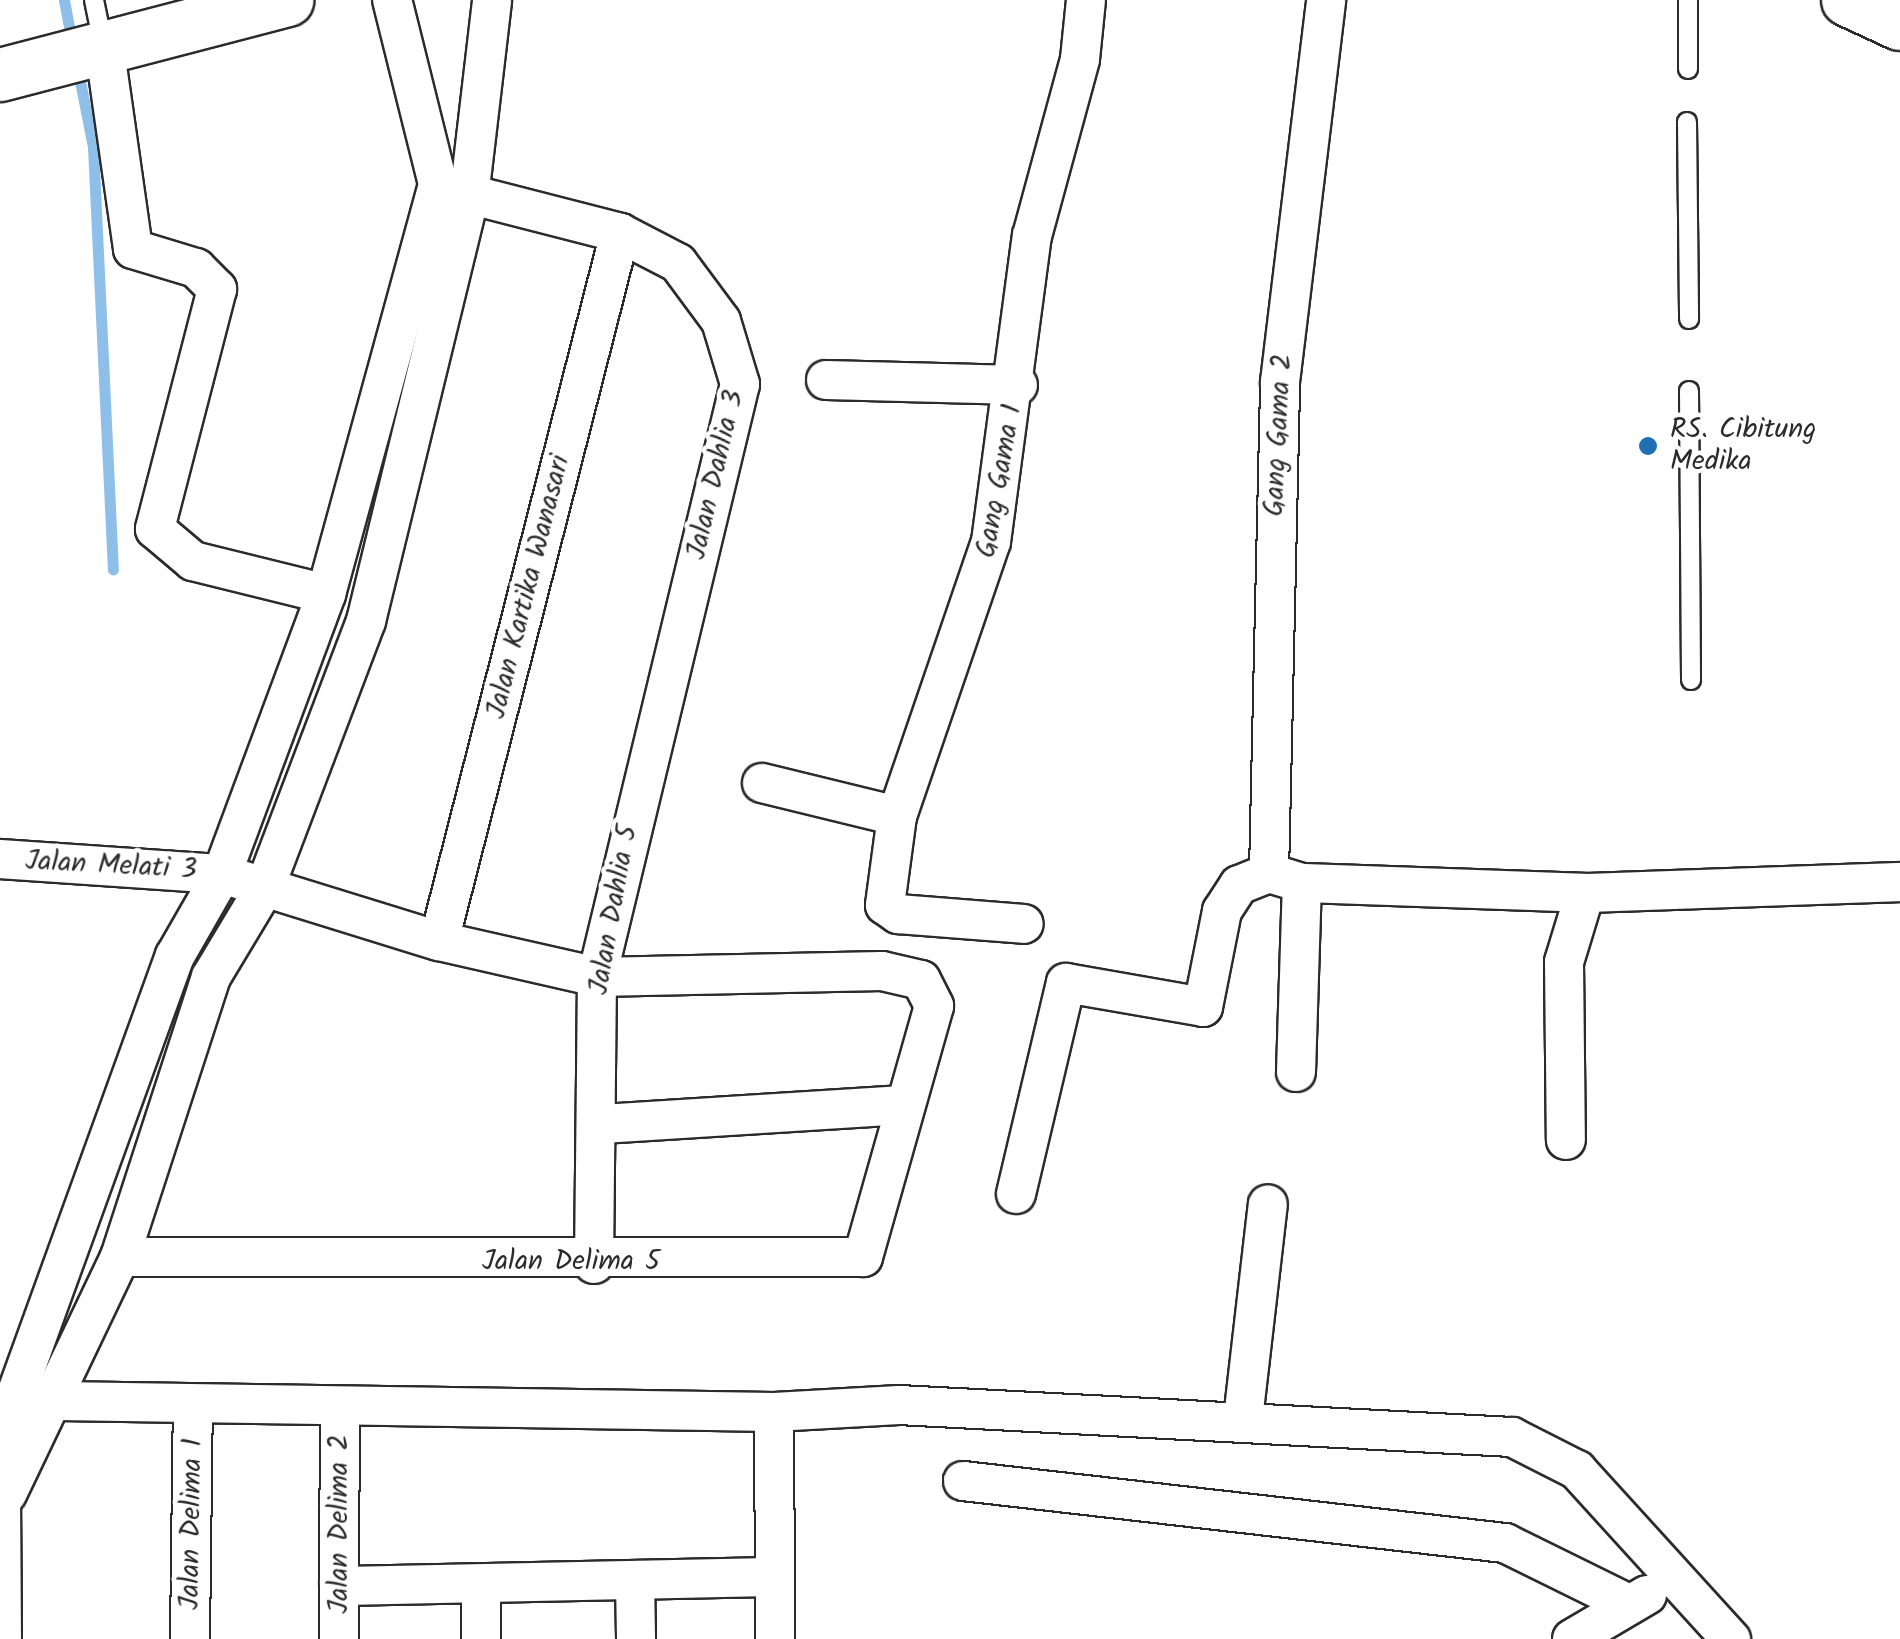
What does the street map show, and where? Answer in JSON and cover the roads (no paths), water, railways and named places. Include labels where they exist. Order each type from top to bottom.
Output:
[{"type":"main road","points":[[0,75],[85,38],[287,0]]},
{"type":"main road","points":[[1848,0],[1900,24]]},
{"type":"street","points":[[2,1639],[3,1494],[18,1392],[174,956],[222,874],[326,594],[453,190],[392,0]]},
{"type":"street","points":[[3,1494],[58,1401],[120,1258],[211,977],[265,887],[366,620],[492,0]]},
{"type":"street","name":"Gang Gama 1","points":[[1024,924],[898,914],[885,904],[897,816],[976,606],[1018,385],[1032,236],[1080,59],[1086,0]]},
{"type":"street","name":"Gang Gama 2","points":[[1296,1072],[1286,878],[1280,382],[1326,0]]},
{"type":"street","points":[[85,38],[133,250],[196,268],[217,288],[155,530],[193,561],[326,594]]},
{"type":"street","name":"Jalan Dahlia 3","points":[[453,190],[620,233],[678,263],[721,321],[740,384],[680,623]]},
{"type":"street","name":"Jalan Kartika Wanasari","points":[[439,941],[620,233]]},
{"type":"street","points":[[826,380],[1018,385]]},
{"type":"street","name":"Jalan Dahlia 5","points":[[594,1264],[601,1124],[596,977],[680,623]]},
{"type":"street","points":[[762,783],[897,816]]},
{"type":"street","name":"Jalan Melati 3","points":[[1,863],[222,874],[439,941]]},
{"type":"street","points":[[1016,1194],[1066,982],[1202,1008],[1222,911],[1239,886],[1286,878],[1586,893],[1900,882]]},
{"type":"street","points":[[1566,1140],[1564,962],[1586,893]]},
{"type":"street","name":"Jalan Delima 5","points":[[120,1258],[594,1264],[863,1257],[934,1006],[920,980],[882,971],[596,977],[439,941]]},
{"type":"street","points":[[601,1124],[904,1105]]},
{"type":"street","points":[[1243,1418],[1268,1204]]},
{"type":"street","points":[[58,1401],[193,1408],[774,1412],[898,1405],[1243,1418],[1512,1438],[1576,1470],[1671,1583],[1730,1639]]},
{"type":"street","name":"Jalan Delima 1","points":[[190,1639],[193,1408]]},
{"type":"street","name":"Jalan Delima 2","points":[[339,1639],[340,1408]]},
{"type":"street","points":[[774,1412],[775,1639]]},
{"type":"street","points":[[963,1481],[1505,1543],[1629,1604]]},
{"type":"street","points":[[339,1586],[775,1577]]},
{"type":"street","points":[[635,1580],[636,1639]]},
{"type":"street","points":[[1572,1639],[1671,1583]]},
{"type":"street","points":[[481,1584],[482,1639]]},
{"type":"lane","points":[[1688,0],[1688,68]]},
{"type":"lane","points":[[1687,122],[1689,318]]},
{"type":"lane","points":[[1690,391],[1691,680]]},
{"type":"waterway","points":[[64,0],[72,43]]},
{"type":"waterway","points":[[77,66],[93,147],[113,570]]},
{"type":"place","name":"RS. Cibitung Medika","points":[[1648,446]]}]
